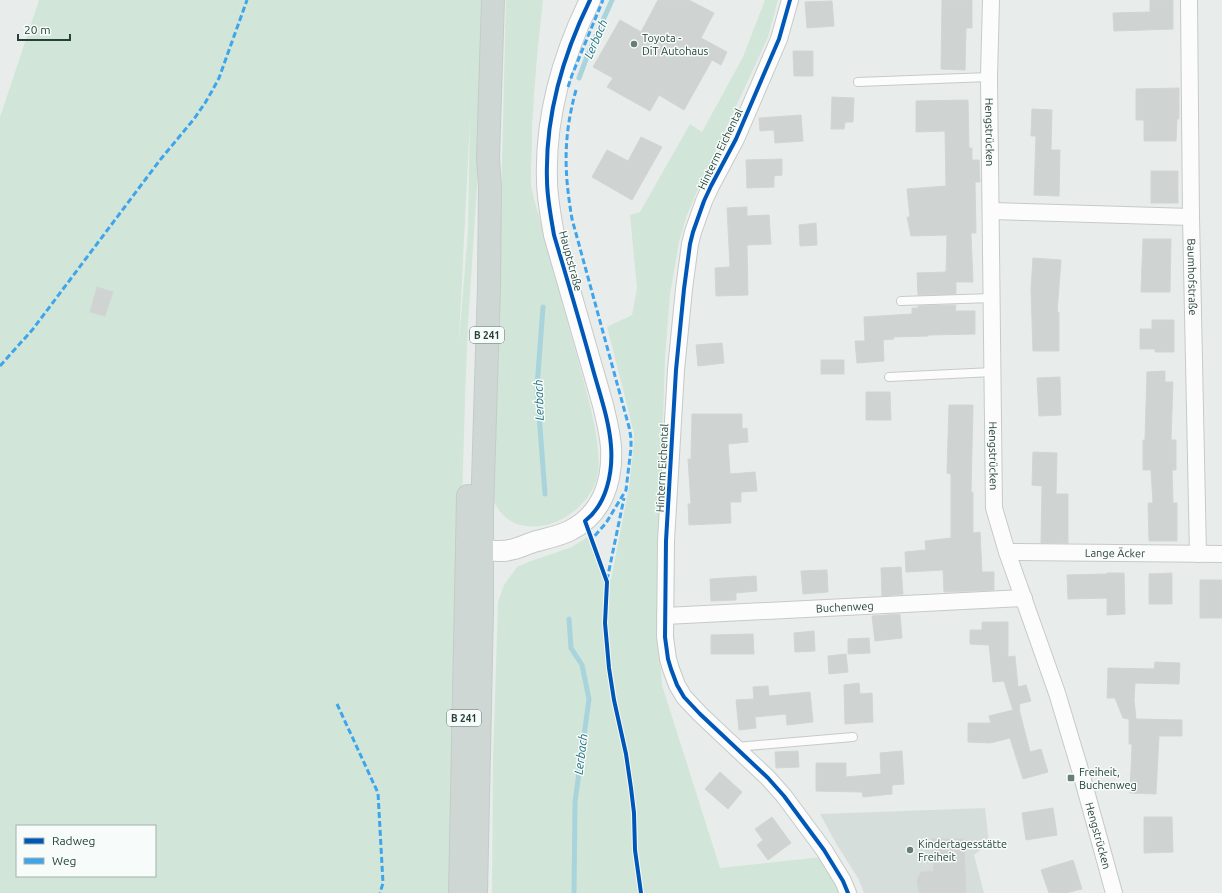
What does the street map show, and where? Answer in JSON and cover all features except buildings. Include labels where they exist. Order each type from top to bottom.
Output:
[{"type":"main road","name":"B 241","points":[[476,893],[477,544],[474,285],[482,187],[488,158],[493,0]]},
{"type":"main road","name":"B 241","points":[[460,893],[477,544]]},
{"type":"street","name":"Hauptstraße","points":[[477,544],[506,551],[568,532],[588,519],[601,502],[605,492],[611,462],[611,446],[603,405],[554,235],[550,214],[547,180],[550,124],[559,83],[571,44],[590,0]]},
{"type":"street","name":"Hinterm Eichental","points":[[790,0],[779,39],[736,139],[704,202],[690,244],[676,370],[666,541],[665,637],[671,669],[682,693],[700,714],[768,778],[794,809],[824,850],[843,881],[848,893]]},
{"type":"street","name":"Hengstrücken","points":[[991,0],[989,77],[994,508],[1007,552],[1057,693],[1114,893]]},
{"type":"street","name":"Baumhofstraße","points":[[1189,0],[1198,554]]},
{"type":"street","points":[[991,211],[1192,217]]},
{"type":"street","name":"Lange Äcker","points":[[1007,552],[1222,554]]},
{"type":"street","name":"Buchenweg","points":[[665,616],[1024,598]]},
{"type":"lane","points":[[858,82],[989,77]]},
{"type":"lane","points":[[901,301],[992,298]]},
{"type":"lane","points":[[889,377],[993,372]]},
{"type":"lane","points":[[735,747],[852,737]]},
{"type":"shaded area","name":"Kindertagesstätte Freiheit","points":[[985,808],[989,843],[974,855],[984,893],[864,893],[858,878],[837,845],[820,814]]},
{"type":"green space","points":[[39,0],[483,0],[477,187],[465,398],[451,893],[0,893],[0,117]],"holes":[[[470,119],[468,230],[459,342]]]},
{"type":"green space","points":[[506,0],[543,0],[534,97],[531,185],[590,407],[595,430],[599,463],[595,484],[581,505],[561,520],[538,526],[520,525],[509,520],[497,508],[492,497],[497,363]]},
{"type":"green space","points":[[765,0],[778,0],[768,37],[687,215],[679,242],[670,295],[665,358],[657,620],[662,685],[720,868],[821,857],[841,893],[492,893],[493,758],[498,602],[504,585],[517,567],[572,547],[587,537],[591,541],[604,579],[611,580],[629,487],[634,434],[607,327],[632,315],[637,288],[630,215],[640,212],[690,124],[702,132],[743,57]]},
{"type":"waterway","name":"Lerbach","points":[[579,78],[612,0]]},
{"type":"waterway","name":"Lerbach","points":[[543,307],[537,387],[545,494]]},
{"type":"waterway","name":"Lerbach","points":[[569,619],[571,648],[582,665],[589,699],[575,802],[574,893]]},
{"type":"marked path","points":[[0,366],[33,329],[160,160],[194,119],[205,103],[219,78],[247,0]]},
{"type":"marked path","points":[[568,87],[603,0]]},
{"type":"marked path","points":[[576,90],[569,123],[566,154],[569,202],[572,219],[631,438],[626,490],[606,523],[592,539]]},
{"type":"marked path","points":[[607,580],[624,498]]},
{"type":"marked path","points":[[337,704],[378,793],[383,883],[380,893]]},
{"type":"cycle path","points":[[590,0],[580,21],[564,65],[558,87],[549,133],[547,187],[554,235],[603,406],[610,436],[611,466],[607,487],[599,506],[585,521],[607,582],[605,623],[609,668],[614,700],[626,754],[631,788],[634,813],[635,850],[641,893]]},
{"type":"cycle path","points":[[790,0],[779,39],[736,139],[704,201],[690,244],[676,370],[666,541],[665,637],[671,669],[677,685],[684,697],[768,778],[784,796],[824,850],[843,881],[848,893]]},
{"type":"place","name":"Toyota - DiT Autohaus","points":[[634,44]]},
{"type":"place","name":"Freiheit, Buchenweg","points":[[1071,778]]},
{"type":"place","name":"Kindertagesstätte Freiheit","points":[[910,850]]}]
